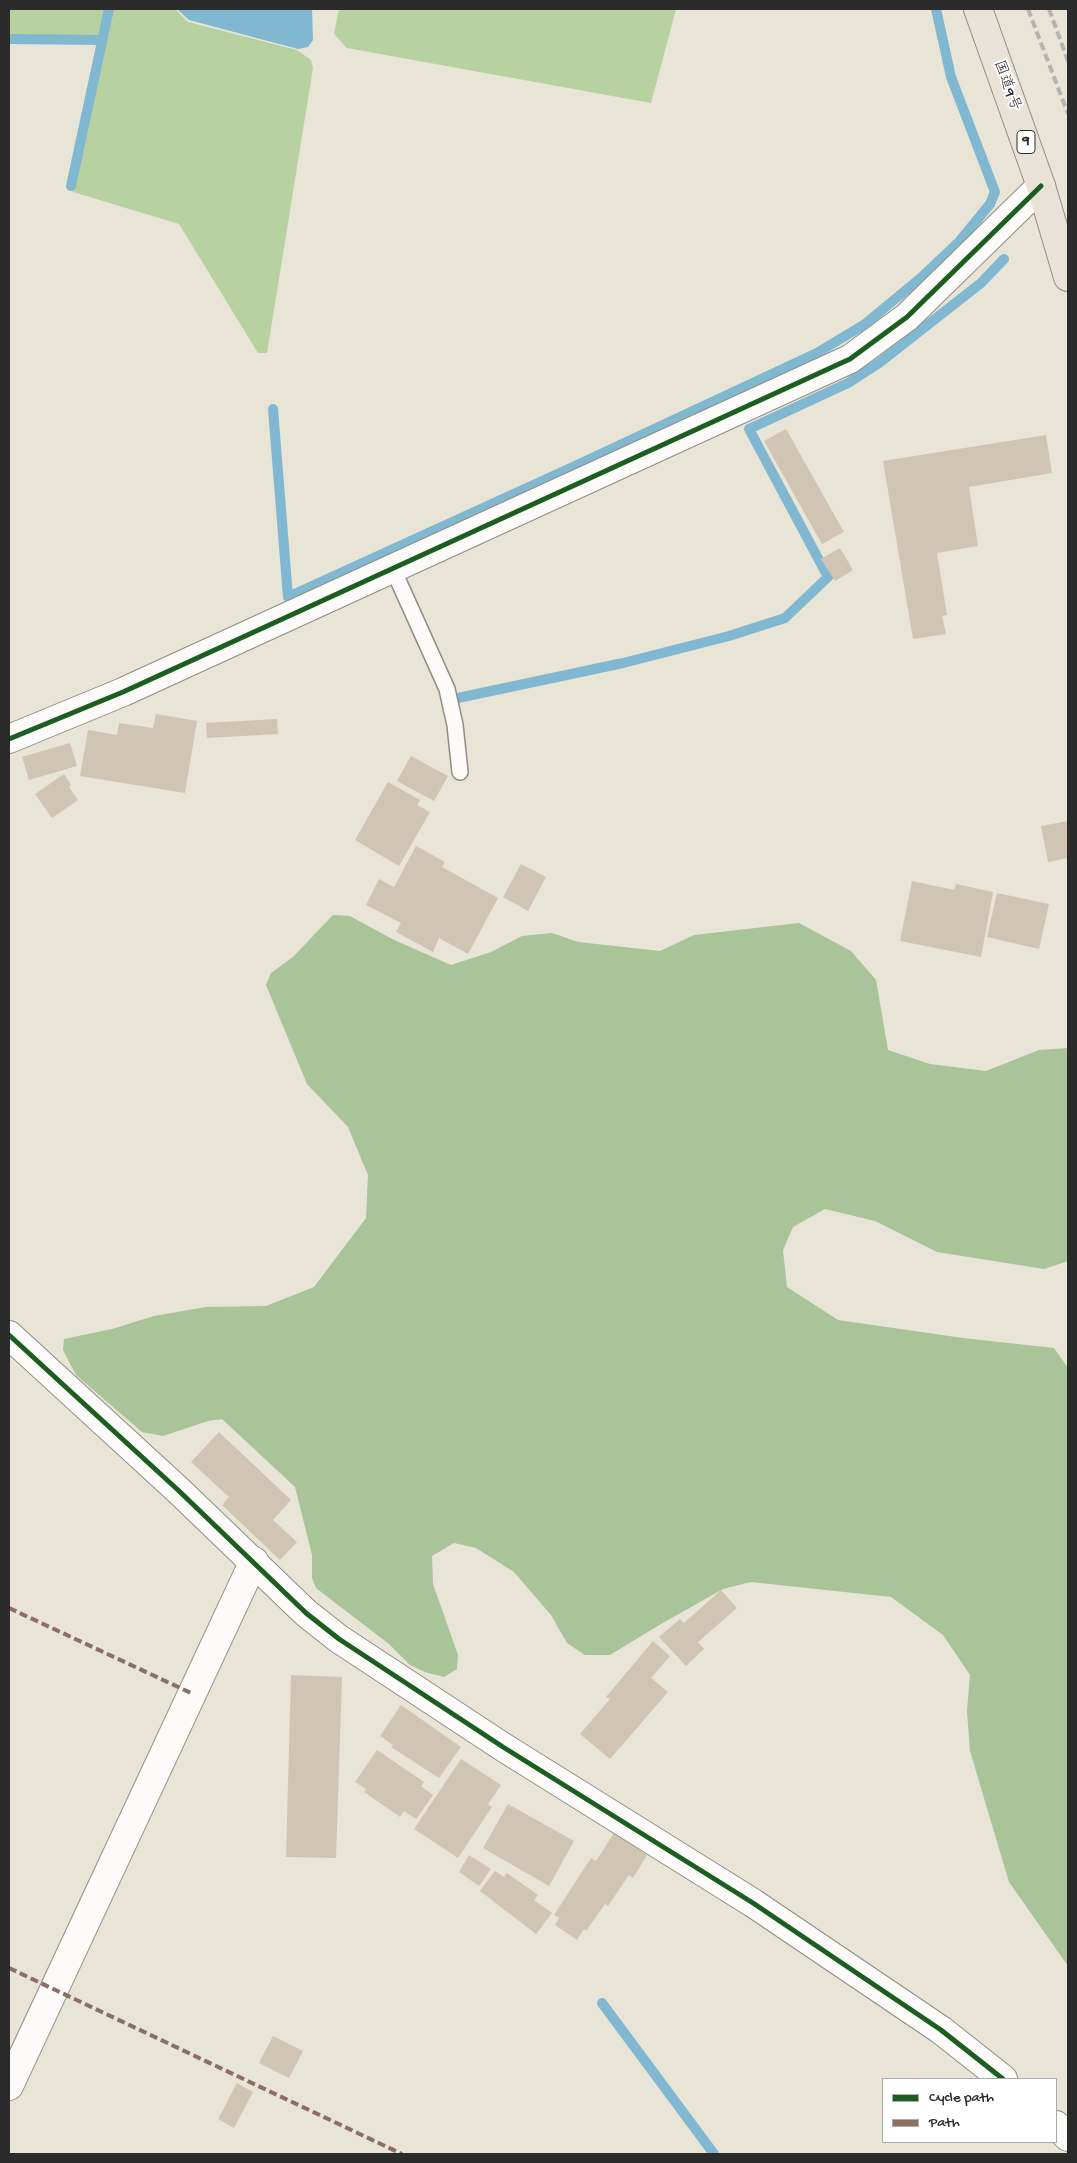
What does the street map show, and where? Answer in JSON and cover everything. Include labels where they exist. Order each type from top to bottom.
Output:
[{"type":"highway","name":"国道9号","points":[[978,9],[1042,186],[1068,277]]},
{"type":"street","points":[[9,740],[122,692],[850,359],[907,317],[1042,186]]},
{"type":"street","points":[[9,1335],[254,1561],[306,1613],[339,1639],[511,1753],[753,1903],[941,2030],[1002,2078]]},
{"type":"street","points":[[9,2086],[254,1561]]},
{"type":"street","points":[[1057,2126],[1068,2137]]},
{"type":"lane","points":[[393,569],[447,689],[455,725],[460,772]]},
{"type":"green space","points":[[9,9],[105,9],[98,37],[9,37]]},
{"type":"green space","points":[[112,9],[175,9],[188,22],[297,50],[311,60],[313,68],[267,353],[258,353],[179,224],[73,192],[72,189]]},
{"type":"green space","points":[[339,9],[676,9],[651,103],[347,48],[334,34]]},
{"type":"green space","points":[[333,915],[350,916],[392,939],[451,965],[491,952],[522,936],[552,933],[578,942],[660,951],[694,935],[799,923],[851,951],[876,980],[888,1050],[930,1064],[986,1071],[1039,1050],[1068,1048],[1068,1261],[1044,1269],[937,1252],[875,1221],[825,1209],[793,1227],[783,1250],[787,1287],[838,1320],[963,1338],[1054,1348],[1068,1368],[1068,1966],[1009,1882],[970,1751],[967,1711],[970,1675],[943,1635],[891,1597],[751,1582],[723,1589],[610,1655],[585,1655],[567,1643],[551,1615],[514,1572],[476,1548],[454,1543],[432,1556],[433,1584],[458,1655],[457,1669],[444,1677],[425,1672],[410,1665],[389,1644],[316,1588],[312,1578],[312,1555],[295,1487],[222,1419],[208,1421],[163,1436],[142,1432],[76,1375],[63,1350],[64,1339],[112,1329],[154,1316],[206,1307],[266,1306],[314,1287],[366,1218],[368,1175],[348,1127],[307,1084],[266,985],[271,973],[293,957]]},
{"type":"water","points":[[177,9],[312,9],[313,40],[308,47],[298,49],[189,20]]},
{"type":"building","points":[[786,429],[844,532],[822,544],[764,441]]},
{"type":"building","points":[[1046,435],[1052,473],[969,487],[978,546],[937,553],[947,615],[942,616],[946,634],[913,639],[883,461]]},
{"type":"building","points":[[840,548],[853,570],[835,581],[821,559]]},
{"type":"building","points":[[156,714],[197,721],[185,793],[80,776],[88,730],[117,735],[119,723],[153,728]]},
{"type":"building","points":[[277,719],[278,734],[207,738],[206,723]]},
{"type":"building","points":[[70,743],[77,766],[29,780],[22,757]]},
{"type":"building","points":[[411,756],[448,776],[434,801],[397,781]]},
{"type":"building","points":[[64,774],[71,785],[69,787],[78,800],[52,818],[35,794]]},
{"type":"building","points":[[388,782],[420,800],[417,805],[430,812],[399,866],[355,840]]},
{"type":"building","points":[[1068,821],[1068,858],[1048,862],[1041,826]]},
{"type":"building","points":[[416,846],[445,862],[442,867],[498,898],[468,954],[439,938],[433,952],[396,932],[401,923],[366,905],[379,879],[394,887]]},
{"type":"building","points":[[521,864],[546,877],[528,911],[503,897]]},
{"type":"building","points":[[912,881],[954,890],[956,884],[993,892],[981,957],[900,941]]},
{"type":"building","points":[[997,893],[1049,904],[1039,949],[987,937]]},
{"type":"building","points":[[219,1432],[291,1500],[273,1520],[297,1542],[280,1560],[222,1505],[229,1497],[191,1462]]},
{"type":"building","points":[[721,1590],[737,1608],[698,1642],[704,1649],[686,1666],[659,1637],[680,1619],[684,1623]]},
{"type":"building","points":[[653,1641],[670,1656],[651,1678],[668,1692],[610,1759],[580,1734],[610,1699],[606,1697]]},
{"type":"building","points":[[291,1675],[342,1677],[336,1858],[286,1857]]},
{"type":"building","points":[[401,1705],[461,1747],[439,1778],[391,1747],[393,1745],[380,1736]]},
{"type":"building","points":[[377,1750],[424,1782],[421,1786],[433,1795],[416,1819],[404,1811],[400,1817],[364,1792],[366,1789],[355,1782]]},
{"type":"building","points":[[461,1759],[501,1785],[488,1804],[492,1807],[458,1858],[414,1829]]},
{"type":"building","points":[[508,1804],[574,1841],[549,1886],[483,1848]]},
{"type":"building","points":[[614,1833],[647,1855],[633,1878],[629,1875],[608,1906],[605,1904],[586,1931],[584,1929],[577,1940],[555,1925],[559,1918],[554,1915],[591,1858],[596,1861]]},
{"type":"building","points":[[469,1855],[491,1869],[479,1886],[459,1872]]},
{"type":"building","points":[[495,1871],[504,1877],[507,1873],[538,1895],[534,1900],[552,1913],[536,1934],[480,1891]]},
{"type":"building","points":[[273,2036],[303,2051],[289,2078],[259,2063]]},
{"type":"building","points":[[237,2083],[253,2092],[234,2128],[218,2119]]},
{"type":"waterway","points":[[71,186],[109,9]]},
{"type":"waterway","points":[[273,409],[288,597],[817,353],[865,324],[923,276],[959,242],[990,204],[995,192],[951,77],[936,9]]},
{"type":"waterway","points":[[9,39],[101,40]]},
{"type":"waterway","points":[[458,698],[623,663],[729,636],[785,618],[828,577],[749,429],[848,383],[879,363],[981,283],[1004,259]]},
{"type":"waterway","points":[[602,2003],[714,2154]]},
{"type":"railway","points":[[1028,9],[1068,114]]},
{"type":"railway","points":[[1049,9],[1068,61]]},
{"type":"marked path","points":[[9,1608],[191,1693]]},
{"type":"marked path","points":[[9,1968],[402,2154]]},
{"type":"cycle path","points":[[9,739],[123,692],[850,359],[907,317],[1041,186]]},
{"type":"cycle path","points":[[9,1335],[178,1490],[306,1613],[339,1639],[503,1747],[753,1903],[941,2030],[1002,2078]]}]
